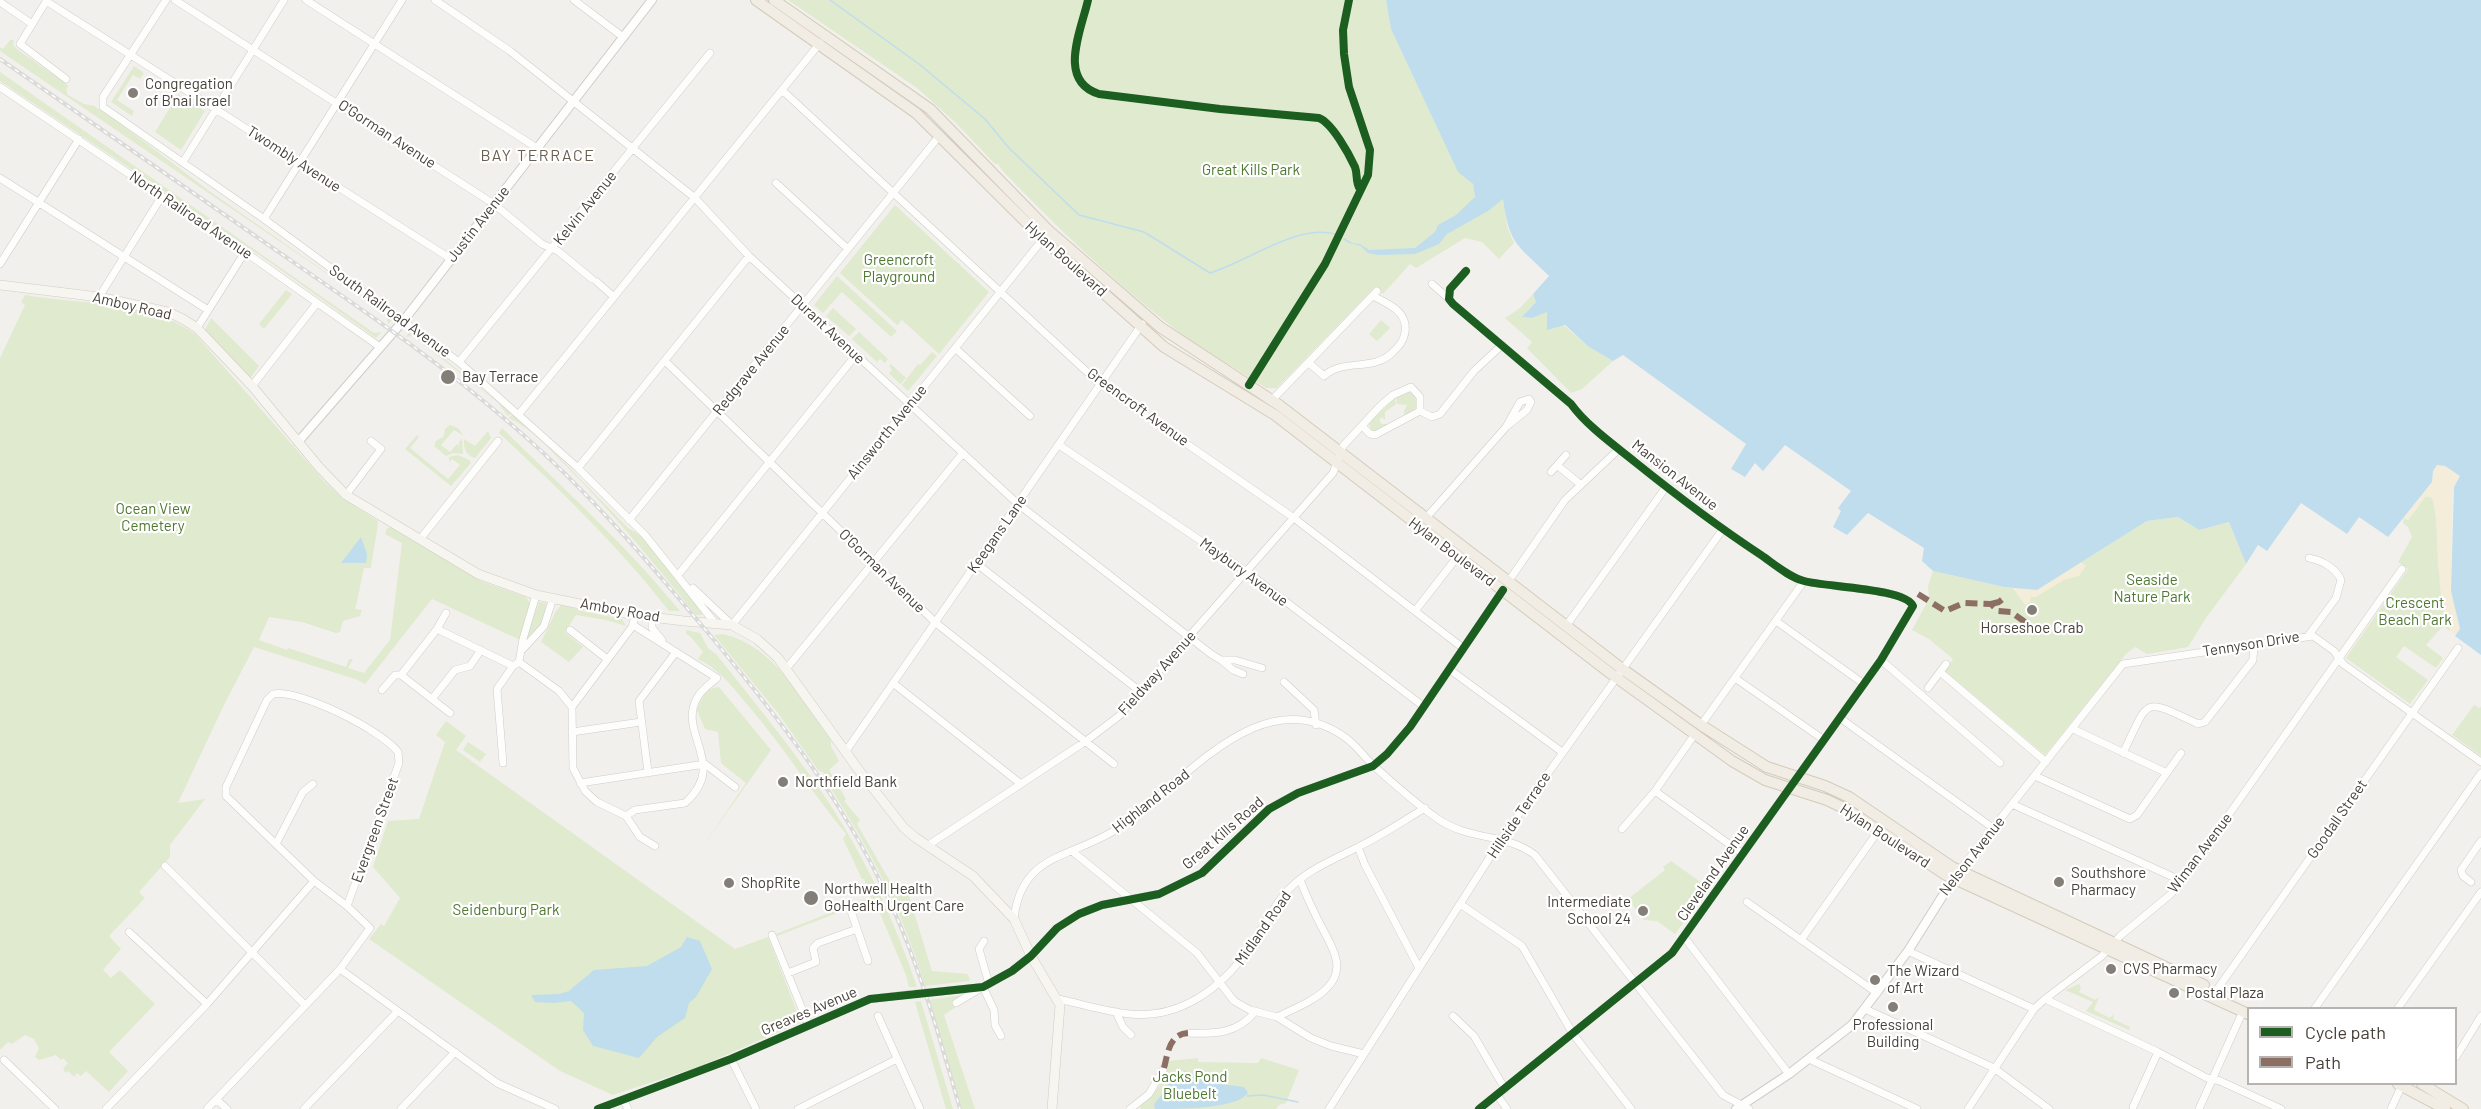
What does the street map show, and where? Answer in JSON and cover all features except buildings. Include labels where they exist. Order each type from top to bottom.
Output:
[{"type":"main road","name":"Hylan Boulevard","points":[[756,0],[907,106],[940,135],[1043,239],[1171,352],[1267,410],[1458,556],[1566,626],[1618,673]]},
{"type":"main road","name":"Hylan Boulevard","points":[[774,0],[826,34],[930,109],[1043,225],[1176,339],[1272,400],[1341,452],[1426,518],[1505,586],[1618,673],[1698,730],[1749,772],[1789,789],[1840,806],[1956,875],[2246,1012]]},
{"type":"main road","name":"Amboy Road","points":[[0,285],[99,297],[168,312],[197,328],[252,386],[346,495],[492,580],[536,595],[634,620],[652,617],[732,625],[769,649],[904,828],[973,876],[1014,919],[1031,956],[1058,999],[1061,1016],[1052,1109]]},
{"type":"main road","name":"Hylan Boulevard","points":[[1698,730],[1759,763],[1850,797],[1956,875]]},
{"type":"main road","name":"Hylan Boulevard","points":[[2110,946],[2253,1007]]},
{"type":"main road","points":[[2402,1085],[2445,1109]]},
{"type":"main road","points":[[2437,1087],[2463,1109]]},
{"type":"street","points":[[131,55],[166,0]]},
{"type":"street","name":"O'Gorman Avenue","points":[[175,0],[338,102],[494,204],[542,244],[552,248],[614,297]]},
{"type":"street","points":[[183,162],[284,0]]},
{"type":"street","points":[[306,0],[537,148]]},
{"type":"street","points":[[264,219],[402,0]]},
{"type":"street","name":"Durant Avenue","points":[[435,0],[510,51],[695,198],[749,256],[1018,504],[1189,637],[1233,670],[1243,674]]},
{"type":"street","points":[[574,0],[623,37]]},
{"type":"street","name":"Justin Avenue","points":[[298,442],[404,320],[651,0]]},
{"type":"street","points":[[47,1],[20,44],[66,79]]},
{"type":"street","name":"Twombly Avenue","points":[[47,1],[451,258]]},
{"type":"street","points":[[0,2],[32,24]]},
{"type":"street","points":[[519,414],[826,34]]},
{"type":"street","name":"Kelvin Avenue","points":[[459,362],[710,53]]},
{"type":"street","name":"South Railroad Avenue","points":[[131,55],[103,98],[102,104],[404,320],[459,362],[578,468],[661,553],[715,623]]},
{"type":"street","name":"North Railroad Avenue","points":[[0,87],[245,252],[380,347]]},
{"type":"street","name":"Greencroft Avenue","points":[[782,90],[1100,384],[1294,518],[1463,648]]},
{"type":"street","name":"Redgrave Avenue","points":[[629,520],[940,135]]},
{"type":"street","points":[[0,264],[79,139]]},
{"type":"street","points":[[0,178],[208,310]]},
{"type":"street","points":[[776,183],[848,249]]},
{"type":"street","points":[[99,297],[162,196]]},
{"type":"street","name":"Ainsworth Avenue","points":[[732,625],[1043,239]]},
{"type":"street","points":[[197,328],[245,252]]},
{"type":"street","points":[[578,468],[749,256]]},
{"type":"street","points":[[1451,302],[1450,290],[1466,271]]},
{"type":"street","name":"Mansion Avenue","points":[[1432,284],[1571,404],[1619,449],[1723,529],[1781,568],[1804,581],[1867,590],[1903,598],[1913,604]]},
{"type":"street","points":[[1272,400],[1375,294],[1401,315],[1405,333],[1400,345],[1383,361],[1339,368],[1324,376],[1310,363]]},
{"type":"street","points":[[252,386],[317,303]]},
{"type":"street","name":"Keegans Lane","points":[[846,751],[1148,316]]},
{"type":"street","points":[[1362,426],[1370,434],[1375,435],[1420,411],[1432,417],[1440,414],[1474,371],[1502,345]]},
{"type":"street","points":[[955,348],[1030,416]]},
{"type":"street","points":[[678,574],[856,355]]},
{"type":"street","name":"O'Gorman Avenue","points":[[665,361],[936,623],[1114,764]]},
{"type":"street","name":"Fieldway Avenue","points":[[927,846],[1086,741],[1119,716],[1294,518],[1333,472],[1343,446],[1387,400],[1411,387],[1420,397],[1420,411]]},
{"type":"street","points":[[1426,518],[1506,427]]},
{"type":"street","points":[[346,495],[381,449],[371,441]]},
{"type":"street","points":[[421,538],[498,441]]},
{"type":"street","name":"Maybury Avenue","points":[[1059,445],[1247,572],[1423,706]]},
{"type":"street","name":"Great Kills Road","points":[[1031,956],[1057,928],[1078,914],[1102,904],[1131,900],[1173,889],[1202,873],[1269,809],[1286,798],[1373,766],[1398,742],[1565,500],[1619,449]]},
{"type":"street","points":[[786,669],[963,453]]},
{"type":"street","points":[[1551,472],[1566,455]]},
{"type":"street","points":[[1558,466],[1580,484]]},
{"type":"street","points":[[1566,626],[1666,487]]},
{"type":"street","name":"Hillside Terrace","points":[[1329,1109],[1501,839],[1723,529]]},
{"type":"street","points":[[1415,611],[1458,556]]},
{"type":"street","points":[[2308,636],[2336,598],[2341,580],[2339,575],[2319,560],[2309,558]]},
{"type":"street","points":[[977,564],[1141,692]]},
{"type":"street","name":"Wiman Avenue","points":[[1968,1109],[2034,1010],[2172,894],[2402,569]]},
{"type":"street","name":"South Railroad Avenue","points":[[678,574],[732,625]]},
{"type":"street","points":[[1622,829],[1655,792],[1804,581]]},
{"type":"street","points":[[523,649],[523,639],[536,595]]},
{"type":"street","points":[[503,763],[497,689],[516,664],[523,649],[544,626],[554,598]]},
{"type":"street","name":"Cleveland Avenue","points":[[1479,1109],[1672,953],[1881,660],[1910,615],[1913,604]]},
{"type":"street","points":[[401,675],[437,629],[446,613]]},
{"type":"street","points":[[652,617],[652,630],[665,644]]},
{"type":"street","points":[[626,816],[634,810],[686,803],[705,775],[705,764],[695,729],[694,709],[698,696],[717,678],[676,652],[634,620],[572,707],[573,766],[580,783],[591,798],[626,816],[640,837],[655,846]]},
{"type":"street","points":[[1776,621],[1864,684]]},
{"type":"street","points":[[437,629],[516,664],[559,691],[572,707]]},
{"type":"street","points":[[570,630],[607,660]]},
{"type":"street","name":"Tennyson Drive","points":[[2124,664],[2313,636],[2334,651],[2339,659],[2481,762]]},
{"type":"street","points":[[2124,753],[2143,713],[2150,707],[2157,706],[2198,724],[2205,722],[2253,660],[2253,644]]},
{"type":"street","name":"Goodall Street","points":[[2216,991],[2458,648]]},
{"type":"street","points":[[432,699],[455,670],[470,666],[481,650]]},
{"type":"street","points":[[648,772],[638,707],[640,698],[676,652]]},
{"type":"street","name":"Durant Avenue","points":[[1221,660],[1235,660],[1262,669]]},
{"type":"street","points":[[1881,660],[2000,762]]},
{"type":"street","points":[[1928,688],[1946,664]]},
{"type":"street","name":"Nelson Avenue","points":[[1742,1108],[1847,1031],[1908,951],[1956,875],[2124,664]]},
{"type":"street","points":[[1449,669],[1562,752]]},
{"type":"street","points":[[1940,672],[2046,762]]},
{"type":"street","points":[[382,690],[395,675],[401,675],[450,713]]},
{"type":"street","points":[[1735,678],[1824,740]]},
{"type":"street","points":[[1284,682],[1314,710],[1316,725]]},
{"type":"street","points":[[893,683],[1022,783]]},
{"type":"street","name":"Evergreen Street","points":[[276,844],[229,800],[225,792],[267,700],[273,694],[287,695],[336,710],[395,748],[399,762],[347,906]]},
{"type":"street","points":[[1840,718],[1993,828]]},
{"type":"street","name":"Highland Road","points":[[1014,919],[1017,899],[1032,873],[1048,860],[1118,828],[1222,745],[1245,731],[1284,720],[1300,720],[1346,738],[1373,766],[1441,821],[1461,831],[1501,839]]},
{"type":"street","points":[[572,732],[641,722]]},
{"type":"street","points":[[2073,729],[2167,773]]},
{"type":"street","points":[[2035,776],[2130,819],[2137,815],[2181,753]]},
{"type":"street","points":[[580,783],[705,764],[735,787]]},
{"type":"street","points":[[2316,1007],[2481,773]]},
{"type":"street","points":[[207,1109],[339,969],[370,928],[347,906],[314,881],[276,844],[303,792],[313,784]]},
{"type":"street","points":[[1655,792],[1743,854]]},
{"type":"street","points":[[2012,804],[2182,881]]},
{"type":"street","name":"Midland Road","points":[[1058,999],[1140,1015],[1168,1011],[1200,998],[1234,969],[1287,890],[1300,879],[1313,869],[1358,847],[1425,808]]},
{"type":"street","points":[[1801,940],[1879,830]]},
{"type":"street","points":[[1501,839],[1519,844],[1539,859],[1723,1095],[1742,1108]]},
{"type":"street","points":[[2471,882],[2463,876],[2461,870],[2481,842]]},
{"type":"street","points":[[1358,847],[1365,865],[1419,968]]},
{"type":"street","points":[[1072,851],[1197,953],[1234,1001],[1277,1017],[1311,1038],[1331,1046],[1364,1054]]},
{"type":"street","points":[[165,866],[305,1005]]},
{"type":"street","points":[[1277,1017],[1322,993],[1332,982],[1337,970],[1335,950],[1310,904],[1300,879]]},
{"type":"street","points":[[106,1109],[207,1004],[314,881]]},
{"type":"street","points":[[2399,1007],[2481,892]]},
{"type":"street","points":[[1747,902],[1877,993]]},
{"type":"street","points":[[1460,904],[1522,946],[1573,1034],[1631,1109]]},
{"type":"street","points":[[851,911],[868,961]]},
{"type":"street","points":[[788,973],[816,962],[813,948],[818,943],[857,929]]},
{"type":"street","points":[[129,932],[207,1004]]},
{"type":"street","points":[[772,935],[809,1026]]},
{"type":"street","points":[[1684,937],[1789,1074]]},
{"type":"street","points":[[984,942],[979,949],[994,1010],[995,1025],[1001,1036]]},
{"type":"street","points":[[1908,951],[2034,1010]]},
{"type":"street","name":"Greaves Avenue","points":[[598,1109],[730,1059],[870,999],[986,985],[1012,971],[1031,956]]},
{"type":"street","points":[[339,969],[497,1083],[555,1109]]},
{"type":"street","points":[[956,1003],[986,985]]},
{"type":"street","points":[[2045,999],[2213,1080],[2281,1109]]},
{"type":"street","points":[[1865,1009],[1994,1068],[2049,1109]]},
{"type":"street","points":[[304,1109],[398,1011]]},
{"type":"street","points":[[1188,1033],[1226,1032],[1243,1024],[1256,1011]]},
{"type":"street","points":[[1116,1012],[1123,1027],[1131,1035]]},
{"type":"street","points":[[2199,1109],[2246,1012]]},
{"type":"street","points":[[878,1016],[920,1109]]},
{"type":"street","points":[[1453,1016],[1473,1036],[1505,1089]]},
{"type":"street","points":[[2457,1055],[2481,1016]]},
{"type":"street","points":[[400,1109],[455,1052]]},
{"type":"street","points":[[2133,1107],[2158,1052]]},
{"type":"street","points":[[730,1059],[756,1109]]},
{"type":"street","points":[[798,1109],[897,1059]]},
{"type":"street","points":[[1809,1059],[1917,1109]]},
{"type":"street","points":[[4,1060],[55,1109]]},
{"type":"street","points":[[1130,1109],[1149,1094],[1164,1068]]},
{"type":"street","points":[[2391,1109],[2400,1085]]},
{"type":"street","points":[[1497,1095],[1507,1109]]},
{"type":"street","points":[[216,1099],[227,1109]]},
{"type":"street","points":[[623,1099],[628,1109]]},
{"type":"green space","name":"Great Kills Park","points":[[788,0],[1386,0],[1391,29],[1458,171],[1473,184],[1475,197],[1503,199],[1507,226],[1514,243],[1499,259],[1482,242],[1465,238],[1416,268],[1410,264],[1383,294],[1375,287],[1277,388],[1266,388],[1182,334],[1127,290],[1063,232],[998,164],[995,164],[955,122],[917,88]]},
{"type":"green space","points":[[10,40],[14,40],[13,45],[18,50],[64,82],[68,86],[66,90],[68,95],[84,104],[94,106],[118,122],[212,193],[368,302],[0,51],[0,47],[3,49]]},
{"type":"green space","points":[[134,66],[144,73],[140,79],[133,75],[117,100],[134,111],[132,116],[111,102]]},
{"type":"green space","points":[[0,72],[374,333],[381,332],[376,338],[271,263],[0,81]]},
{"type":"green space","points":[[174,92],[205,111],[181,150],[155,132],[178,95]]},
{"type":"green space","name":"Greencroft Playground","points":[[895,205],[989,292],[939,354],[902,320],[897,325],[840,273]]},
{"type":"green space","points":[[837,276],[897,331],[891,337],[842,292],[823,313],[814,305]]},
{"type":"green space","points":[[286,290],[292,294],[264,329],[259,324]]},
{"type":"green space","points":[[1533,294],[1536,302],[1523,317],[1532,318],[1547,311],[1589,347],[1613,361],[1582,389],[1571,393],[1527,348],[1532,342],[1505,318],[1520,308]]},
{"type":"green space","name":"Ocean View Cemetery","points":[[25,295],[135,309],[176,323],[195,334],[323,480],[342,498],[378,521],[371,568],[364,568],[355,609],[362,610],[360,616],[343,621],[340,632],[336,633],[302,622],[269,617],[259,640],[346,667],[349,659],[353,659],[348,668],[364,673],[390,640],[402,543],[385,534],[387,528],[392,527],[483,582],[526,597],[530,603],[520,640],[432,599],[365,684],[254,647],[178,803],[205,799],[170,845],[170,857],[139,892],[145,898],[109,936],[121,949],[103,970],[111,978],[120,970],[155,1004],[109,1052],[128,1071],[109,1092],[86,1071],[81,1076],[77,1073],[74,1077],[68,1071],[66,1073],[63,1069],[68,1063],[63,1058],[61,1060],[56,1055],[39,1060],[35,1057],[39,1048],[34,1039],[25,1035],[12,1044],[8,1042],[0,1050],[0,358],[25,305],[21,302]]},
{"type":"green space","points":[[374,306],[393,319],[388,324],[386,315]]},
{"type":"green space","points":[[833,308],[856,329],[849,336],[826,316]]},
{"type":"green space","points":[[211,318],[259,366],[252,376],[249,377],[205,330]]},
{"type":"green space","points":[[1381,320],[1390,328],[1377,341],[1369,334]]},
{"type":"green space","points":[[410,331],[511,413],[508,416],[498,403],[413,336],[406,337]]},
{"type":"green space","points":[[859,332],[888,359],[885,363],[880,359],[877,362],[852,339]]},
{"type":"green space","points":[[932,352],[937,356],[908,391],[902,385],[918,364],[920,365]]},
{"type":"green space","points":[[891,364],[906,378],[900,384],[889,373],[892,370],[889,366]]},
{"type":"green space","points":[[1407,392],[1413,393],[1417,402],[1415,411],[1405,417],[1404,411],[1407,405],[1397,404],[1396,397]]},
{"type":"green space","points":[[1395,398],[1396,404],[1385,412],[1385,420],[1382,417],[1379,420],[1382,424],[1390,424],[1376,431],[1371,430],[1369,424],[1371,421]]},
{"type":"green space","points":[[512,414],[558,456],[628,528],[642,536],[704,612],[702,615],[696,615],[617,520],[553,453],[532,433],[509,418]]},
{"type":"green space","points":[[450,425],[458,428],[464,436],[454,430],[441,445],[450,452],[457,444],[459,446],[462,438],[463,454],[453,453],[446,456],[434,446],[436,441],[444,436],[445,429]]},
{"type":"green space","points":[[502,428],[616,540],[680,611],[669,611],[609,541],[499,433]]},
{"type":"green space","points":[[488,431],[491,438],[475,458],[469,455],[464,439],[475,446]]},
{"type":"green space","points":[[417,435],[419,437],[410,448],[448,479],[460,465],[452,459],[449,462],[449,457],[458,455],[471,463],[451,486],[405,449]]},
{"type":"green space","name":"Crescent Beach Park","points":[[2426,496],[2432,498],[2436,511],[2438,565],[2450,631],[2443,626],[2426,645],[2443,658],[2436,668],[2404,646],[2396,657],[2428,680],[2410,704],[2346,658],[2408,569],[2398,562],[2412,537],[2408,527],[2403,523],[2404,518],[2408,520]]},
{"type":"green space","name":"Seaside Nature Park","points":[[2178,517],[2199,530],[2229,522],[2246,564],[2206,618],[2188,647],[2147,654],[2135,647],[2126,654],[2045,755],[1945,671],[1953,659],[1929,639],[1912,630],[1929,599],[1928,586],[1933,571],[2004,587],[2037,590],[2147,521]]},
{"type":"green space","points":[[539,602],[546,603],[545,614],[538,629],[527,641],[526,637]]},
{"type":"green space","points":[[562,604],[586,612],[622,619],[626,626],[576,615],[565,632],[583,647],[569,662],[541,642],[556,611]]},
{"type":"green space","points":[[686,630],[700,633],[708,648],[716,654],[783,738],[836,814],[876,886],[917,987],[909,987],[874,899],[871,899],[864,879],[843,839],[846,834],[739,694],[721,675],[698,659],[703,652],[686,634]]},
{"type":"green space","points":[[723,634],[741,640],[758,650],[785,676],[797,692],[831,740],[831,746],[839,761],[829,770],[846,799],[844,801],[860,820],[857,824],[895,890],[909,884],[909,896],[932,971],[968,974],[970,981],[925,986],[906,931],[882,877],[854,826],[823,777],[824,773],[818,770],[778,713],[714,635]]},
{"type":"green space","points":[[719,687],[771,750],[699,852],[746,783],[721,763],[718,732],[705,729],[697,710],[702,698],[711,689]]},
{"type":"green space","points":[[2474,705],[2480,708],[2481,706],[2481,756],[2452,735]]},
{"type":"green space","name":"Seidenburg Park","points":[[446,721],[466,736],[456,750],[735,949],[768,937],[801,1022],[701,1066],[613,1095],[560,1071],[369,939],[381,924],[384,926],[400,898],[373,867],[388,821],[419,819],[445,742],[436,735]]},
{"type":"green space","points":[[468,742],[486,754],[480,762],[463,750]]},
{"type":"green space","points":[[1671,861],[1709,888],[1675,934],[1657,921],[1644,920],[1628,899],[1665,870],[1663,867]]},
{"type":"green space","points":[[865,899],[866,902],[777,936],[776,934]]},
{"type":"green space","points":[[2079,984],[2081,987],[2079,992],[2095,1000],[2099,997],[2094,1010],[2110,1018],[2114,1014],[2113,1019],[2130,1027],[2129,1030],[2086,1011],[2093,1002],[2065,990]]},
{"type":"green space","points":[[961,995],[953,1001],[956,1007],[944,1015],[975,1109],[962,1109],[929,1000]]},
{"type":"green space","points":[[921,1001],[953,1109],[946,1109],[915,1002]]},
{"type":"green space","name":"Jacks Pond Bluebelt","points":[[1198,1058],[1198,1062],[1258,1063],[1261,1058],[1299,1070],[1286,1103],[1279,1105],[1276,1109],[1141,1109],[1139,1106],[1156,1091],[1162,1082],[1168,1061]]},
{"type":"sand","points":[[2437,465],[2445,466],[2460,476],[2452,491],[2451,591],[2460,629],[2455,636],[2448,626],[2444,610],[2432,498],[2426,496],[2407,520],[2404,518],[2432,482],[2433,471]]},
{"type":"sand","points":[[2081,562],[2086,566],[2079,576],[2064,580],[2036,597],[2031,597],[2030,602],[2025,605],[2012,587],[2037,590]]},
{"type":"water","points":[[1386,0],[2481,0],[2481,655],[2455,636],[2460,629],[2451,591],[2454,487],[2460,476],[2445,466],[2437,465],[2433,471],[2432,482],[2388,537],[2359,517],[2347,534],[2301,503],[2267,551],[2258,545],[2246,564],[2229,522],[2199,530],[2178,517],[2147,521],[2037,590],[2004,587],[1933,571],[1922,561],[1924,548],[1868,513],[1847,535],[1833,527],[1841,511],[1838,508],[1851,491],[1785,445],[1763,471],[1755,463],[1745,477],[1731,469],[1746,444],[1623,355],[1613,361],[1589,347],[1565,325],[1547,330],[1547,312],[1532,318],[1522,317],[1536,302],[1533,294],[1549,276],[1522,250],[1512,235],[1503,199],[1488,211],[1447,234],[1439,244],[1415,254],[1378,255],[1368,253],[1361,246],[1350,243],[1360,244],[1369,250],[1415,248],[1435,232],[1438,225],[1456,215],[1475,197],[1473,184],[1458,172],[1391,29]]},
{"type":"water","points":[[361,537],[367,554],[366,563],[341,563]]},
{"type":"water","points":[[687,937],[700,941],[712,969],[696,997],[689,1003],[685,1018],[657,1037],[639,1058],[593,1046],[583,1030],[584,1013],[571,1001],[535,1002],[531,995],[559,994],[569,991],[594,970],[647,966],[681,947]]},
{"type":"water","points":[[1186,1071],[1213,1083],[1244,1087],[1248,1093],[1242,1098],[1220,1105],[1155,1109],[1154,1104],[1164,1092],[1169,1078]]},
{"type":"waterway","points":[[830,0],[919,64],[985,119],[1009,148],[1079,215],[1144,232],[1210,273],[1304,234],[1320,232],[1335,234]]},
{"type":"waterway","points":[[1344,239],[1351,243]]},
{"type":"waterway","points":[[1247,1096],[1263,1095],[1298,1102]]},
{"type":"railway","points":[[0,59],[419,350],[541,450],[618,529],[760,697],[804,756],[845,817],[880,881],[905,936],[935,1022],[960,1109]]},
{"type":"marked path","points":[[1918,594],[1945,611],[1964,603],[1991,604],[1998,611],[2011,612],[2025,622]]},
{"type":"marked path","points":[[1991,604],[2005,597]]},
{"type":"marked path","points":[[1164,1068],[1170,1045],[1177,1037],[1188,1033]]},
{"type":"cycle path","points":[[1088,0],[1075,54],[1075,67],[1086,88],[1099,94],[1319,118],[1335,132],[1344,147],[1355,167],[1360,189]]},
{"type":"cycle path","points":[[1249,385],[1325,264],[1368,175],[1370,150],[1349,87],[1344,54],[1343,30],[1349,0]]},
{"type":"cycle path","points":[[1466,271],[1450,289],[1449,299],[1453,304],[1571,404],[1601,435],[1697,510],[1793,577],[1814,583],[1895,595],[1907,600],[1913,606],[1881,660],[1672,953],[1479,1109]]},
{"type":"cycle path","points":[[598,1109],[731,1059],[870,999],[983,987],[1012,971],[1031,956],[1057,928],[1079,914],[1102,905],[1159,894],[1202,873],[1269,809],[1298,793],[1373,766],[1387,754],[1410,727],[1503,590]]},
{"type":"place","name":"Congregation of B'nai Israel","points":[[133,93]]},
{"type":"place","name":"Bay Terrace","points":[[448,377]]},
{"type":"place","name":"Horseshoe Crab","points":[[2032,610]]},
{"type":"place","name":"Northfield Bank","points":[[783,782]]},
{"type":"place","name":"Southshore Pharmacy","points":[[2059,882]]},
{"type":"place","name":"ShopRite","points":[[729,883]]},
{"type":"place","name":"Northwell Health GoHealth Urgent Care","points":[[811,898]]},
{"type":"place","name":"Intermediate School 24","points":[[1643,911]]},
{"type":"place","name":"CVS Pharmacy","points":[[2111,969]]},
{"type":"place","name":"The Wizard of Art","points":[[1875,980]]},
{"type":"place","name":"Postal Plaza","points":[[2174,993]]},
{"type":"place","name":"Professional Building","points":[[1893,1007]]},
{"type":"district","name":"BAY TERRACE","points":[[538,156]]}]
